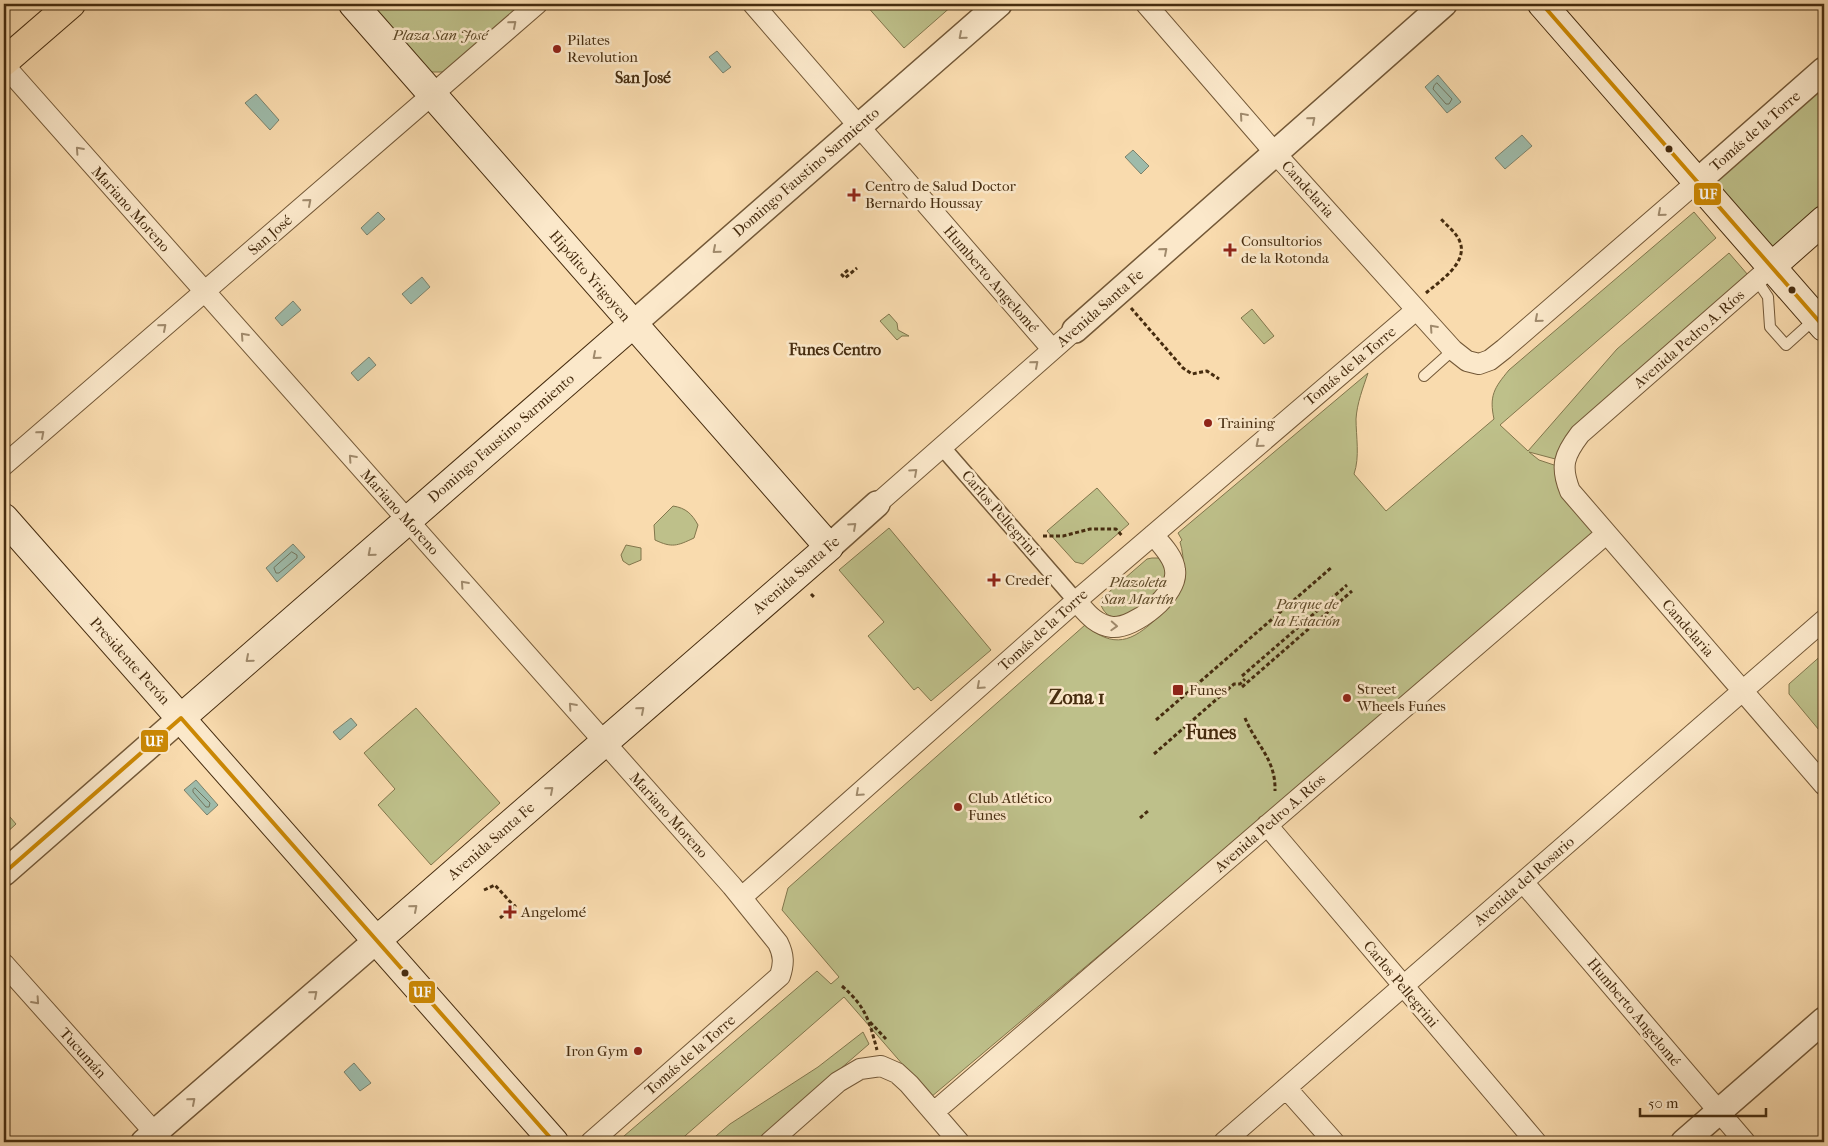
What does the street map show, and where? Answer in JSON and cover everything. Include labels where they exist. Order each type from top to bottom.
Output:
[{"type":"main road","points":[[4,64],[71,4]]},
{"type":"main road","name":"Hipólito Yrigoyen","points":[[352,4],[829,547]]},
{"type":"main road","points":[[1542,4],[1698,181],[1772,283],[1820,322]]},
{"type":"main road","name":"Avenida Pedro A. Ríos","points":[[1772,283],[1824,220]]},
{"type":"main road","name":"Domingo Faustino Sarmiento","points":[[181,718],[633,324]]},
{"type":"main road","name":"Presidente Perón","points":[[4,518],[554,1142]]},
{"type":"main road","name":"Avenida Santa Fe","points":[[377,940],[829,547]]},
{"type":"street","name":"San José","points":[[4,465],[537,4]]},
{"type":"street","name":"Humberto Angelomé","points":[[754,4],[1052,349]]},
{"type":"street","name":"Domingo Faustino Sarmiento","points":[[633,324],[999,4]]},
{"type":"street","name":"Candelaria","points":[[1146,4],[1275,152],[1453,350],[1466,361],[1479,364]]},
{"type":"street","name":"Avenida Santa Fe","points":[[829,547],[1444,4]]},
{"type":"street","name":"Mariano Moreno","points":[[4,64],[742,897],[778,943],[783,953],[784,965]]},
{"type":"street","name":"Tomás de la Torre","points":[[1479,364],[1490,360],[1504,349],[1824,70]]},
{"type":"street","name":"Avenida Pedro A. Ríos","points":[[1564,465],[1568,450],[1580,434],[1772,283]]},
{"type":"street","name":"Tomás de la Torre","points":[[742,897],[1076,601],[1414,307]]},
{"type":"street","name":"Carlos Pellegrini","points":[[942,447],[1089,616],[1098,623],[1110,627],[1122,627],[1137,620],[1158,604],[1174,582],[1175,570],[1171,558],[1153,535]]},
{"type":"street","name":"Candelaria","points":[[1564,465],[1564,477],[1570,490],[1824,785]]},
{"type":"street","name":"Avenida Pedro A. Ríos","points":[[934,1112],[1606,534]]},
{"type":"street","name":"Avenida del Rosario","points":[[1224,1142],[1824,620]]},
{"type":"street","name":"Domingo Faustino Sarmiento","points":[[4,873],[181,718]]},
{"type":"street","name":"Carlos Pellegrini","points":[[1267,825],[1536,1142]]},
{"type":"street","name":"Humberto Angelomé","points":[[1523,882],[1745,1142]]},
{"type":"street","name":"Avenida Santa Fe","points":[[154,1139],[377,940]]},
{"type":"street","name":"Tucumán","points":[[4,964],[154,1139]]},
{"type":"street","name":"Tomás de la Torre","points":[[591,1142],[780,976],[784,965]]},
{"type":"street","points":[[1684,1142],[1824,1020]]},
{"type":"street","points":[[770,1142],[838,1082],[860,1069],[881,1066],[897,1073],[909,1084],[959,1142]]},
{"type":"street","points":[[1286,1088],[1334,1142]]},
{"type":"lane","points":[[1772,283],[1770,327],[1786,345],[1820,322]]},
{"type":"lane","points":[[1424,376],[1453,350]]},
{"type":"path","points":[[1414,307],[1460,260],[1462,250],[1460,240],[1440,218]]},
{"type":"path","points":[[848,270],[842,275],[845,278],[857,268]]},
{"type":"path","points":[[1118,292],[1183,368],[1192,374],[1207,371],[1219,379]]},
{"type":"path","points":[[1043,536],[1063,536],[1090,528],[1116,528],[1124,540]]},
{"type":"path","points":[[1156,720],[1332,567]]},
{"type":"path","points":[[1154,754],[1234,684],[1240,684],[1244,678],[1347,585]]},
{"type":"path","points":[[1242,687],[1352,591]]},
{"type":"path","points":[[811,594],[815,598]]},
{"type":"path","points":[[1245,718],[1249,728],[1269,758],[1273,769],[1275,791]]},
{"type":"path","points":[[1140,818],[1148,811]]},
{"type":"path","points":[[484,890],[495,886],[515,906],[500,918]]},
{"type":"path","points":[[842,986],[853,996],[870,1021],[886,1039]]},
{"type":"path","points":[[870,1021],[881,1066]]},
{"type":"green space","name":"Plaza San José","points":[[369,4],[523,4],[446,72],[431,72]]},
{"type":"green space","points":[[865,4],[952,4],[953,5],[904,48]]},
{"type":"green space","points":[[1824,70],[1824,220],[1772,266],[1698,181]]},
{"type":"green space","name":"Parque de la Estación","points":[[1694,212],[1716,238],[1500,425],[1528,451],[1617,349],[1729,253],[1748,275],[1559,460],[1529,452],[1539,460],[1557,466],[1556,481],[1600,533],[931,1097],[844,997],[678,1142],[617,1142],[817,971],[831,984],[839,977],[782,910],[788,888],[1085,625],[1095,633],[1105,637],[1123,640],[1139,633],[1167,609],[1176,598],[1183,578],[1183,555],[1180,542],[1182,540],[1178,533],[1368,373],[1360,396],[1356,419],[1357,454],[1354,474],[1386,511],[1494,419],[1492,404],[1494,393],[1496,387],[1509,370]]},
{"type":"green space","points":[[1252,309],[1274,336],[1264,344],[1241,318]]},
{"type":"green space","points":[[889,314],[897,323],[898,330],[909,336],[902,336],[897,340],[880,321]]},
{"type":"green space","points":[[1097,488],[1129,524],[1083,564],[1075,562],[1047,531]]},
{"type":"green space","points":[[673,506],[688,512],[698,525],[694,538],[679,544],[670,545],[655,540],[654,525]]},
{"type":"green space","points":[[889,528],[991,650],[931,701],[918,687],[914,690],[868,636],[884,622],[839,570]]},
{"type":"green space","points":[[626,545],[641,548],[641,560],[629,565],[623,561],[621,555]]},
{"type":"green space","name":"Plazoleta San Martín","points":[[1159,558],[1168,563],[1171,580],[1126,619],[1107,614],[1100,603],[1102,598],[1147,559]]},
{"type":"green space","points":[[1824,653],[1824,736],[1789,694],[1789,684]]},
{"type":"green space","points":[[416,708],[500,803],[431,865],[378,805],[395,789],[364,753]]},
{"type":"green space","points":[[4,810],[16,824],[4,835]]},
{"type":"green space","points":[[863,1032],[869,1044],[756,1142],[709,1142],[730,1124],[818,1067]]},
{"type":"water","points":[[717,51],[731,67],[723,73],[709,57]]},
{"type":"water","points":[[1438,75],[1461,102],[1447,113],[1425,87]]},
{"type":"water","points":[[256,94],[279,120],[270,130],[245,103]]},
{"type":"water","points":[[1522,135],[1532,146],[1505,169],[1495,158]]},
{"type":"water","points":[[1133,150],[1149,166],[1141,174],[1125,157]]},
{"type":"water","points":[[378,212],[385,219],[367,235],[361,228]]},
{"type":"water","points":[[422,277],[430,287],[411,304],[402,294]]},
{"type":"water","points":[[293,301],[301,310],[282,326],[275,318]]},
{"type":"water","points":[[369,357],[376,365],[358,381],[351,373]]},
{"type":"water","points":[[293,544],[305,557],[277,582],[266,568]]},
{"type":"water","points":[[351,718],[357,725],[340,740],[333,732]]},
{"type":"water","points":[[196,780],[218,805],[207,815],[184,790]]},
{"type":"water","points":[[354,1063],[371,1083],[360,1091],[344,1072]]},
{"type":"transit line","name":"UF","points":[[1542,4],[1824,327]]},
{"type":"transit line","name":"UF","points":[[4,873],[181,718],[554,1142]]},
{"type":"place","name":"Pilates Revolution","points":[[557,49]]},
{"type":"place","name":"Centro de Salud Doctor Bernardo Houssay","points":[[854,195]]},
{"type":"place","name":"Consultorios de la Rotonda","points":[[1230,250]]},
{"type":"place","name":"Training","points":[[1208,423]]},
{"type":"place","name":"Credef","points":[[994,580]]},
{"type":"place","name":"Funes","points":[[1178,690]]},
{"type":"place","name":"Street Wheels Funes","points":[[1347,698]]},
{"type":"place","name":"Club Atlético Funes","points":[[958,807]]},
{"type":"place","name":"Angelomé","points":[[510,912]]},
{"type":"place","name":"Iron Gym","points":[[638,1051]]},
{"type":"district","name":"San José","points":[[643,77]]},
{"type":"district","name":"Funes Centro","points":[[835,349]]},
{"type":"district","name":"Zona 1","points":[[1077,697]]},
{"type":"district","name":"Funes","points":[[1211,732]]}]
